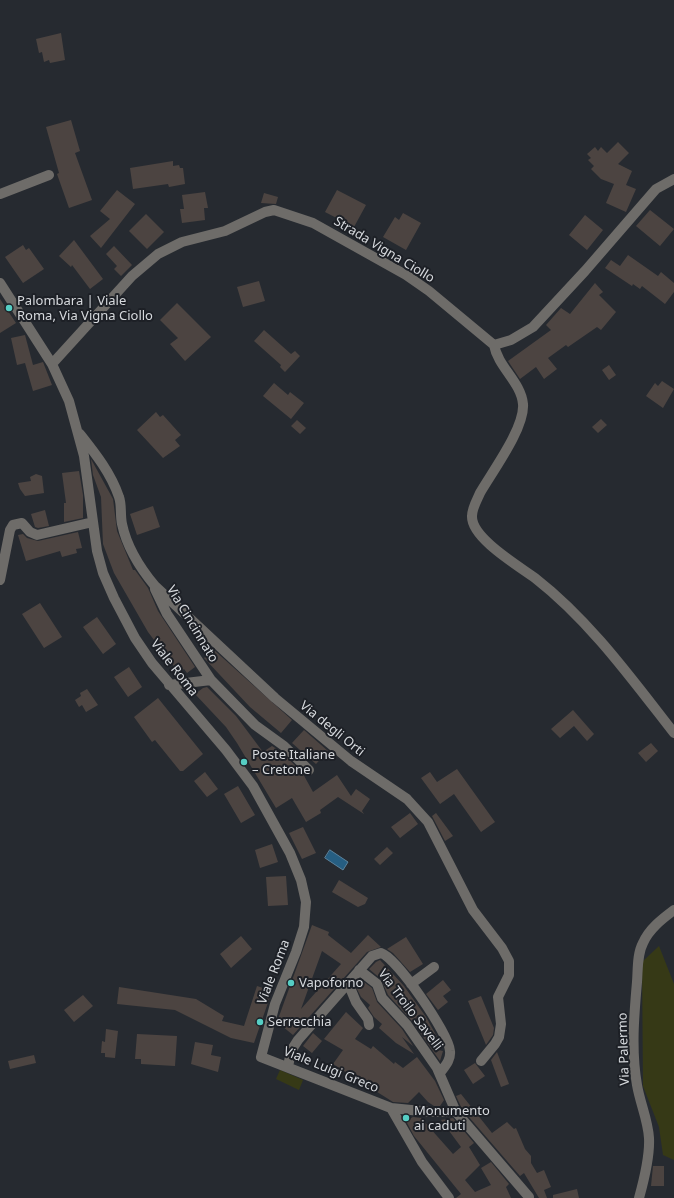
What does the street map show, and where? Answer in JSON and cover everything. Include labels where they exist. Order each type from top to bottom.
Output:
[{"type":"street","points":[[0,194],[49,175]]},
{"type":"street","points":[[674,179],[656,189],[585,271],[533,327],[511,340],[494,346],[499,359],[520,391],[524,406],[517,430],[476,503],[472,516],[474,526],[490,544],[544,585],[587,625],[674,733]]},
{"type":"street","name":"Strada Vigna Ciollo","points":[[52,364],[132,276],[158,254],[177,244],[225,231],[265,212],[274,210],[313,223],[406,275],[429,291],[494,346]]},
{"type":"street","name":"Viale Roma","points":[[0,283],[52,364],[69,401],[78,430],[85,464],[97,551],[106,581],[138,643],[169,685],[226,750],[253,786],[290,853],[302,886],[306,909],[303,933],[275,1004],[261,1057]]},
{"type":"street","name":"Via degli Orti","points":[[78,430],[103,464],[112,481],[120,501],[122,521],[128,544],[140,567],[152,582],[275,698],[360,768],[404,796],[415,806],[428,822],[473,910],[502,948],[509,962],[510,972],[498,997],[501,1027],[499,1037],[481,1061]]},
{"type":"street","points":[[0,580],[10,530],[16,523],[24,524],[30,532],[37,535],[94,522]]},
{"type":"street","name":"Via Cincinnato","points":[[152,582],[167,614],[211,680],[255,724],[284,746],[309,770]]},
{"type":"street","name":"Via Cincinnato","points":[[169,685],[211,680]]},
{"type":"street","name":"Via Palermo","points":[[639,1198],[649,1138],[637,1084],[634,1060],[635,1010],[639,960],[642,945],[646,936],[654,926],[674,910]]},
{"type":"street","points":[[288,1067],[290,1055],[296,1044],[374,954],[381,953],[391,959],[411,984],[448,1043],[450,1058],[440,1073]]},
{"type":"street","points":[[411,984],[434,967]]},
{"type":"street","name":"Via Troilo Savelli","points":[[360,970],[377,984],[382,998],[407,1025],[440,1073],[456,1112],[529,1197]]},
{"type":"street","points":[[351,990],[356,1002],[368,1019],[369,1025]]},
{"type":"street","name":"Viale Luigi Greco","points":[[261,1057],[390,1108],[430,1112],[456,1112]]},
{"type":"street","points":[[390,1108],[419,1158],[449,1198]]},
{"type":"green space","points":[[659,946],[674,984],[674,1160],[663,1155],[659,1127],[643,1086],[642,962]]},
{"type":"green space","points":[[280,1070],[303,1080],[299,1090],[276,1079]]},
{"type":"water","points":[[330,850],[348,862],[343,870],[325,858]]},
{"type":"building","points":[[61,33],[65,60],[50,63],[49,60],[44,62],[42,52],[39,53],[36,39]]},
{"type":"building","points":[[71,120],[80,151],[75,153],[92,200],[69,208],[57,174],[59,173],[46,127]]},
{"type":"building","points":[[618,142],[629,153],[618,164],[632,171],[626,185],[636,189],[626,212],[606,203],[614,184],[601,179],[591,169],[594,166],[588,160],[591,158],[587,154],[595,147],[598,151],[601,147],[607,153]]},
{"type":"building","points":[[173,161],[173,166],[179,165],[180,168],[183,168],[185,184],[169,187],[168,184],[133,189],[130,168]]},
{"type":"building","points":[[117,190],[135,204],[101,248],[90,236],[110,219],[100,211]]},
{"type":"building","points":[[337,190],[366,205],[354,227],[325,212]]},
{"type":"building","points":[[205,192],[208,208],[204,208],[205,220],[182,223],[180,209],[184,209],[182,195]]},
{"type":"building","points":[[264,193],[278,197],[276,204],[261,203]]},
{"type":"building","points":[[650,210],[674,229],[660,246],[636,226]]},
{"type":"building","points":[[403,213],[421,223],[406,250],[383,237],[395,217],[399,220]]},
{"type":"building","points":[[146,214],[164,232],[147,249],[129,231]]},
{"type":"building","points":[[585,215],[603,230],[587,250],[569,235]]},
{"type":"building","points":[[74,240],[103,279],[90,289],[72,265],[71,267],[59,256]]},
{"type":"building","points":[[23,245],[26,250],[29,248],[44,269],[23,283],[5,257]]},
{"type":"building","points":[[114,246],[132,265],[121,276],[114,269],[117,266],[106,254]]},
{"type":"building","points":[[628,255],[658,276],[661,272],[674,283],[674,292],[665,304],[642,286],[640,289],[633,284],[632,286],[605,268],[611,260],[620,266]]},
{"type":"building","points":[[259,281],[265,301],[243,307],[237,287]]},
{"type":"building","points":[[595,283],[603,292],[599,295],[616,312],[601,330],[597,327],[568,347],[566,345],[548,358],[557,369],[544,379],[536,367],[520,379],[508,361],[551,330],[546,325],[561,308],[570,314]]},
{"type":"building","points":[[0,299],[16,323],[0,333]]},
{"type":"building","points":[[177,303],[211,337],[185,361],[170,344],[178,338],[160,320]]},
{"type":"building","points":[[264,330],[291,354],[295,351],[300,356],[285,372],[280,367],[281,365],[254,341]]},
{"type":"building","points":[[25,335],[33,365],[43,362],[52,385],[33,391],[25,363],[17,365],[11,338]]},
{"type":"building","points":[[609,365],[616,375],[609,380],[602,370]]},
{"type":"building","points":[[662,381],[674,389],[663,408],[646,396],[655,383],[658,386]]},
{"type":"building","points":[[274,383],[288,395],[290,392],[304,403],[291,419],[263,396]]},
{"type":"building","points":[[156,412],[160,417],[163,415],[181,435],[175,440],[180,446],[163,458],[137,430]]},
{"type":"building","points":[[601,419],[607,425],[598,433],[592,427]]},
{"type":"building","points":[[297,420],[306,428],[300,434],[291,426]]},
{"type":"building","points":[[91,459],[113,499],[117,531],[133,570],[135,570],[148,588],[158,611],[195,667],[187,673],[184,669],[179,673],[148,632],[114,573],[103,544],[101,497],[93,475]]},
{"type":"building","points":[[79,471],[83,495],[83,518],[64,522],[64,503],[66,503],[62,473]]},
{"type":"building","points":[[36,474],[42,476],[44,493],[25,496],[18,483],[31,481],[30,477]]},
{"type":"building","points":[[153,506],[160,527],[137,535],[130,514]]},
{"type":"building","points":[[45,510],[49,526],[38,528],[35,527],[31,514]]},
{"type":"building","points":[[78,532],[82,548],[76,549],[77,553],[62,557],[60,551],[26,561],[18,535],[23,534],[27,538],[38,541]]},
{"type":"building","points":[[40,603],[62,637],[44,648],[22,614]]},
{"type":"building","points":[[97,617],[116,644],[103,654],[83,627]]},
{"type":"building","points":[[214,650],[292,720],[281,733],[250,707],[204,658]]},
{"type":"building","points":[[129,667],[142,687],[128,697],[114,677]]},
{"type":"building","points":[[207,687],[236,716],[263,752],[272,746],[280,751],[302,772],[313,792],[337,775],[351,796],[356,789],[370,799],[362,811],[364,814],[338,797],[320,810],[321,813],[306,822],[292,798],[276,808],[226,727],[195,694]]},
{"type":"building","points":[[87,689],[98,705],[86,712],[82,705],[79,707],[75,700],[81,696],[80,693]]},
{"type":"building","points":[[158,698],[203,754],[183,771],[180,771],[155,740],[152,742],[134,717]]},
{"type":"building","points":[[573,710],[594,734],[587,741],[574,726],[560,738],[551,729]]},
{"type":"building","points":[[304,730],[328,751],[316,764],[292,743]]},
{"type":"building","points":[[651,743],[658,751],[646,762],[638,753]]},
{"type":"building","points":[[457,769],[495,822],[481,832],[454,794],[440,804],[421,778],[430,772],[437,782]]},
{"type":"building","points":[[205,772],[218,789],[207,797],[194,781]]},
{"type":"building","points":[[238,786],[255,815],[241,823],[224,794]]},
{"type":"building","points":[[410,813],[418,824],[400,838],[391,827]]},
{"type":"building","points":[[436,813],[453,836],[445,841],[432,816]]},
{"type":"building","points":[[303,827],[316,853],[302,859],[289,833]]},
{"type":"building","points":[[272,844],[278,862],[260,868],[255,850]]},
{"type":"building","points":[[387,847],[393,853],[380,865],[374,859]]},
{"type":"building","points":[[286,876],[288,905],[268,906],[266,877]]},
{"type":"building","points":[[339,880],[368,898],[365,904],[358,907],[332,892]]},
{"type":"building","points":[[312,925],[329,932],[328,935],[351,953],[368,935],[381,947],[367,952],[293,1035],[277,1022]],"holes":[[[322,951],[341,964],[301,1009]]]},
{"type":"building","points":[[241,936],[252,949],[231,968],[220,954]]},
{"type":"building","points":[[406,937],[423,964],[410,972],[393,953],[387,949]]},
{"type":"building","points":[[380,960],[404,986],[426,1017],[441,1044],[433,1049],[443,1051],[440,1061],[412,1021],[388,995],[381,979],[369,969]]},
{"type":"building","points":[[360,979],[372,988],[377,1002],[402,1029],[413,1046],[402,1037],[414,1054],[396,1043],[379,1028],[382,1024],[374,1017],[368,1008],[370,1005],[361,997],[355,985]]},
{"type":"building","points":[[443,980],[451,990],[443,996],[448,1002],[438,1010],[426,994]]},
{"type":"building","points":[[257,986],[272,991],[254,1043],[231,1038],[175,1010],[117,1004],[119,987],[196,999],[224,1016],[222,1021],[244,1026]]},
{"type":"building","points":[[83,995],[93,1006],[74,1022],[64,1010]]},
{"type":"building","points":[[481,996],[494,1028],[493,1035],[486,1045],[468,1001]]},
{"type":"building","points":[[346,1012],[363,1028],[355,1039],[371,1049],[373,1046],[394,1064],[395,1062],[403,1068],[417,1057],[435,1081],[444,1100],[440,1106],[434,1106],[428,1102],[419,1092],[408,1103],[393,1102],[333,1064],[343,1050],[324,1039]]},
{"type":"building","points":[[106,1029],[118,1031],[115,1058],[105,1057],[105,1053],[101,1053],[102,1041],[105,1042]]},
{"type":"building","points":[[313,1033],[322,1041],[312,1053],[303,1046]]},
{"type":"building","points":[[137,1034],[177,1036],[175,1066],[141,1064],[141,1059],[135,1059]]},
{"type":"building","points":[[195,1042],[213,1045],[211,1055],[221,1057],[218,1072],[191,1064]]},
{"type":"building","points":[[497,1052],[509,1084],[501,1087],[491,1060]]},
{"type":"building","points":[[34,1055],[36,1063],[10,1069],[8,1061]]},
{"type":"building","points":[[475,1063],[485,1076],[473,1084],[464,1070]]},
{"type":"building","points":[[461,1094],[492,1133],[507,1122],[514,1129],[516,1128],[525,1149],[531,1156],[531,1163],[537,1173],[544,1170],[551,1187],[544,1190],[547,1198],[539,1198],[524,1173],[520,1176],[462,1109],[456,1096]]},
{"type":"building","points":[[413,1117],[421,1118],[453,1154],[461,1147],[441,1120],[453,1118],[474,1143],[469,1147],[480,1165],[465,1180],[475,1192],[491,1185],[481,1168],[491,1162],[509,1184],[506,1187],[511,1198],[456,1198],[461,1194],[414,1136],[406,1121]]},
{"type":"building","points":[[653,1166],[664,1166],[664,1186],[651,1186]]},
{"type":"building","points":[[577,1189],[579,1198],[553,1198],[553,1195]]},
{"type":"place","name":"Palombara | Viale Roma, Via Vigna Ciollo","points":[[9,308]]},
{"type":"place","name":"Poste Italiane – Cretone","points":[[244,762]]},
{"type":"place","name":"Vapoforno","points":[[291,983]]},
{"type":"place","name":"Serrecchia","points":[[260,1022]]},
{"type":"place","name":"Monumento ai caduti","points":[[406,1118]]}]
